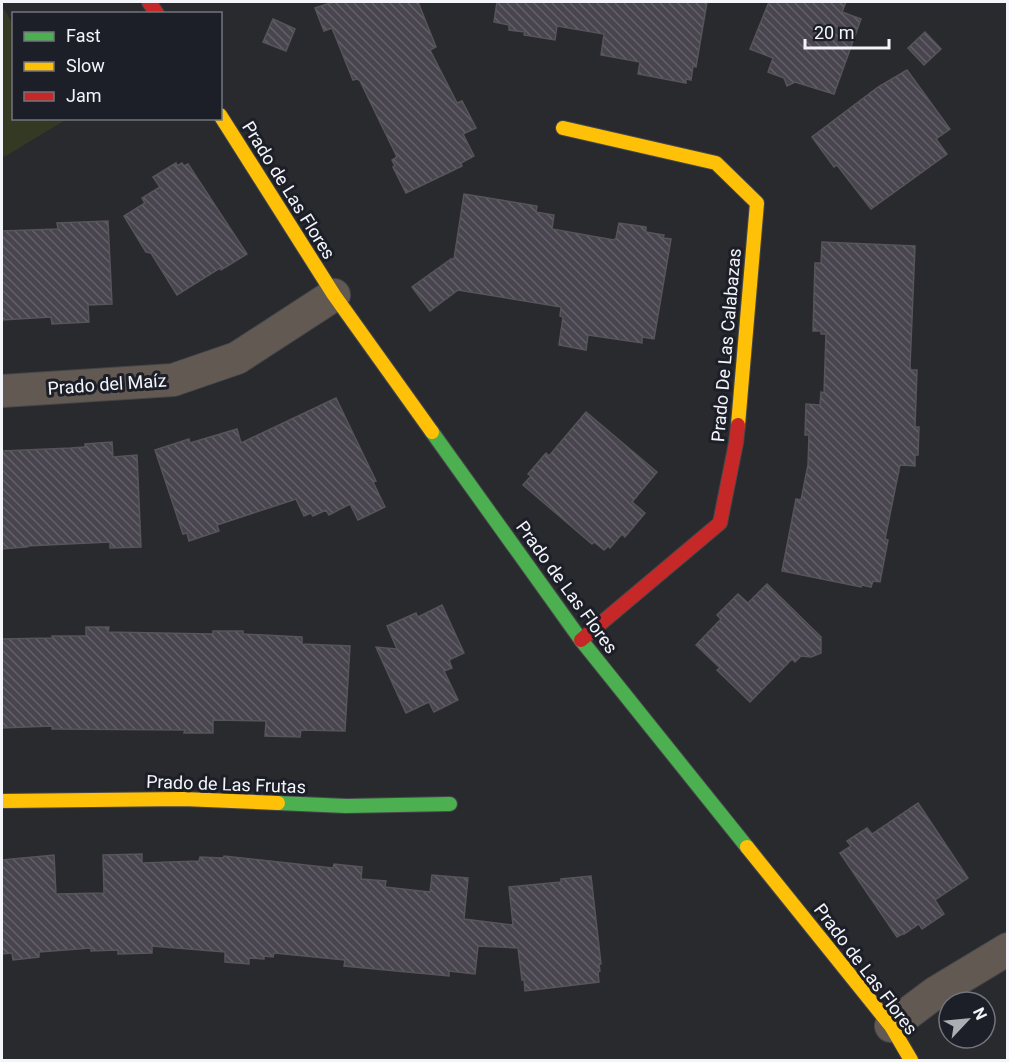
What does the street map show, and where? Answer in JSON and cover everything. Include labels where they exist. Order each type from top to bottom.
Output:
[{"type":"street","name":"Prado de Las Flores","points":[[222,117],[334,295],[581,640],[891,1026],[911,1060]]},
{"type":"street","name":"Prado De Las Calabazas","points":[[563,128],[716,163],[757,203],[736,442],[720,523],[581,640]]},
{"type":"street","name":"Prado del Maíz","points":[[2,391],[173,380],[237,358],[334,295]]},
{"type":"street","name":"Prado de Las Frutas","points":[[2,801],[183,799],[346,806],[450,804]]},
{"type":"street","points":[[891,1026],[935,993],[1008,949]]},
{"type":"green space","points":[[2,6],[12,22],[12,120],[65,120],[4,157],[2,153]]},
{"type":"building","points":[[333,2],[418,2],[436,47],[430,50],[457,103],[462,101],[476,128],[463,134],[474,156],[461,163],[462,166],[406,193],[393,167],[395,166],[392,160],[397,157],[360,81],[353,80],[332,28],[324,31],[315,8]]},
{"type":"building","points":[[497,2],[707,2],[696,67],[693,66],[691,80],[686,79],[686,83],[638,74],[640,62],[601,55],[604,34],[557,26],[555,40],[509,30],[509,25],[494,22]]},
{"type":"building","points":[[769,2],[846,2],[842,12],[861,19],[834,94],[795,82],[787,86],[784,78],[768,72],[773,58],[750,49]]},
{"type":"building","points":[[273,19],[295,29],[286,51],[263,42]]},
{"type":"building","points":[[925,32],[941,49],[924,65],[908,48]]},
{"type":"building","points":[[907,70],[950,129],[936,139],[947,154],[871,209],[837,165],[834,167],[812,137],[878,87]]},
{"type":"building","points":[[176,163],[177,166],[182,163],[184,166],[188,164],[247,254],[177,295],[151,253],[146,252],[124,216],[145,203],[142,198],[160,187],[153,177]]},
{"type":"building","points":[[464,194],[537,206],[536,212],[554,215],[552,229],[614,240],[619,223],[646,227],[646,232],[664,235],[663,238],[671,239],[654,339],[642,337],[642,343],[588,335],[586,350],[559,345],[563,317],[560,316],[561,307],[458,290],[430,311],[412,287],[454,259]]},
{"type":"building","points":[[108,221],[112,304],[88,305],[89,322],[52,324],[51,317],[2,320],[2,231],[58,229],[57,223]]},
{"type":"building","points":[[822,242],[915,246],[910,367],[911,370],[917,370],[915,427],[919,427],[918,455],[915,455],[915,466],[900,465],[885,539],[888,540],[880,582],[873,581],[871,587],[782,571],[796,499],[801,500],[808,465],[809,435],[805,435],[806,404],[820,405],[821,392],[824,393],[826,334],[813,331],[815,263],[821,263]]},
{"type":"building","points":[[336,398],[376,481],[373,482],[385,507],[358,520],[350,504],[329,515],[326,510],[313,516],[311,513],[304,516],[296,499],[217,525],[219,531],[189,541],[187,533],[183,534],[155,450],[189,439],[190,443],[237,429],[241,443]]},
{"type":"building","points":[[586,412],[657,472],[632,502],[645,513],[625,537],[622,534],[610,548],[608,546],[604,550],[594,542],[592,544],[523,485],[531,476],[528,474],[546,453],[549,456]]},
{"type":"building","points":[[112,442],[113,457],[137,455],[141,547],[110,548],[110,542],[2,549],[2,451],[85,447],[85,444]]},
{"type":"building","points":[[767,584],[821,637],[821,653],[811,657],[801,656],[795,662],[792,659],[750,702],[717,670],[720,668],[696,645],[721,619],[717,615],[738,594],[748,603]]},
{"type":"building","points":[[442,605],[464,653],[449,660],[452,668],[444,671],[458,700],[434,712],[429,702],[406,713],[376,647],[397,649],[387,626],[416,613],[418,617]]},
{"type":"building","points":[[86,627],[109,627],[108,632],[213,634],[213,631],[243,631],[243,634],[302,637],[302,644],[350,646],[345,731],[301,730],[300,737],[265,736],[266,721],[213,720],[213,733],[184,733],[185,730],[52,729],[52,726],[2,728],[2,639],[86,636]]},
{"type":"building","points":[[918,803],[968,878],[935,900],[944,914],[922,929],[919,924],[897,937],[840,853],[851,846],[847,841],[867,828],[872,834]]},
{"type":"building","points":[[142,854],[142,863],[199,861],[200,857],[223,858],[224,856],[333,868],[334,864],[362,867],[361,879],[386,881],[385,887],[430,892],[432,875],[468,878],[464,919],[513,925],[509,887],[561,882],[561,879],[591,876],[601,964],[599,964],[600,971],[598,972],[599,982],[525,991],[518,948],[478,946],[475,974],[449,971],[449,976],[344,966],[345,960],[274,953],[273,957],[264,956],[264,959],[249,958],[249,964],[225,962],[225,952],[152,946],[152,953],[118,954],[118,950],[91,951],[91,948],[39,952],[39,957],[13,960],[12,953],[2,954],[2,860],[54,855],[56,894],[104,893],[103,855]]},
{"type":"traffic: fast","points":[[432,432],[581,640],[747,847]]},
{"type":"traffic: fast","points":[[278,803],[346,806],[450,804]]},
{"type":"traffic: slow","points":[[222,118],[334,295],[432,432]]},
{"type":"traffic: slow","points":[[563,128],[716,163],[757,203],[738,425]]},
{"type":"traffic: slow","points":[[2,801],[183,799],[278,803]]},
{"type":"traffic: slow","points":[[747,847],[891,1026],[911,1060]]},
{"type":"traffic: jam","points":[[149,2],[156,12]]},
{"type":"traffic: jam","points":[[581,640],[720,523],[738,425]]}]
